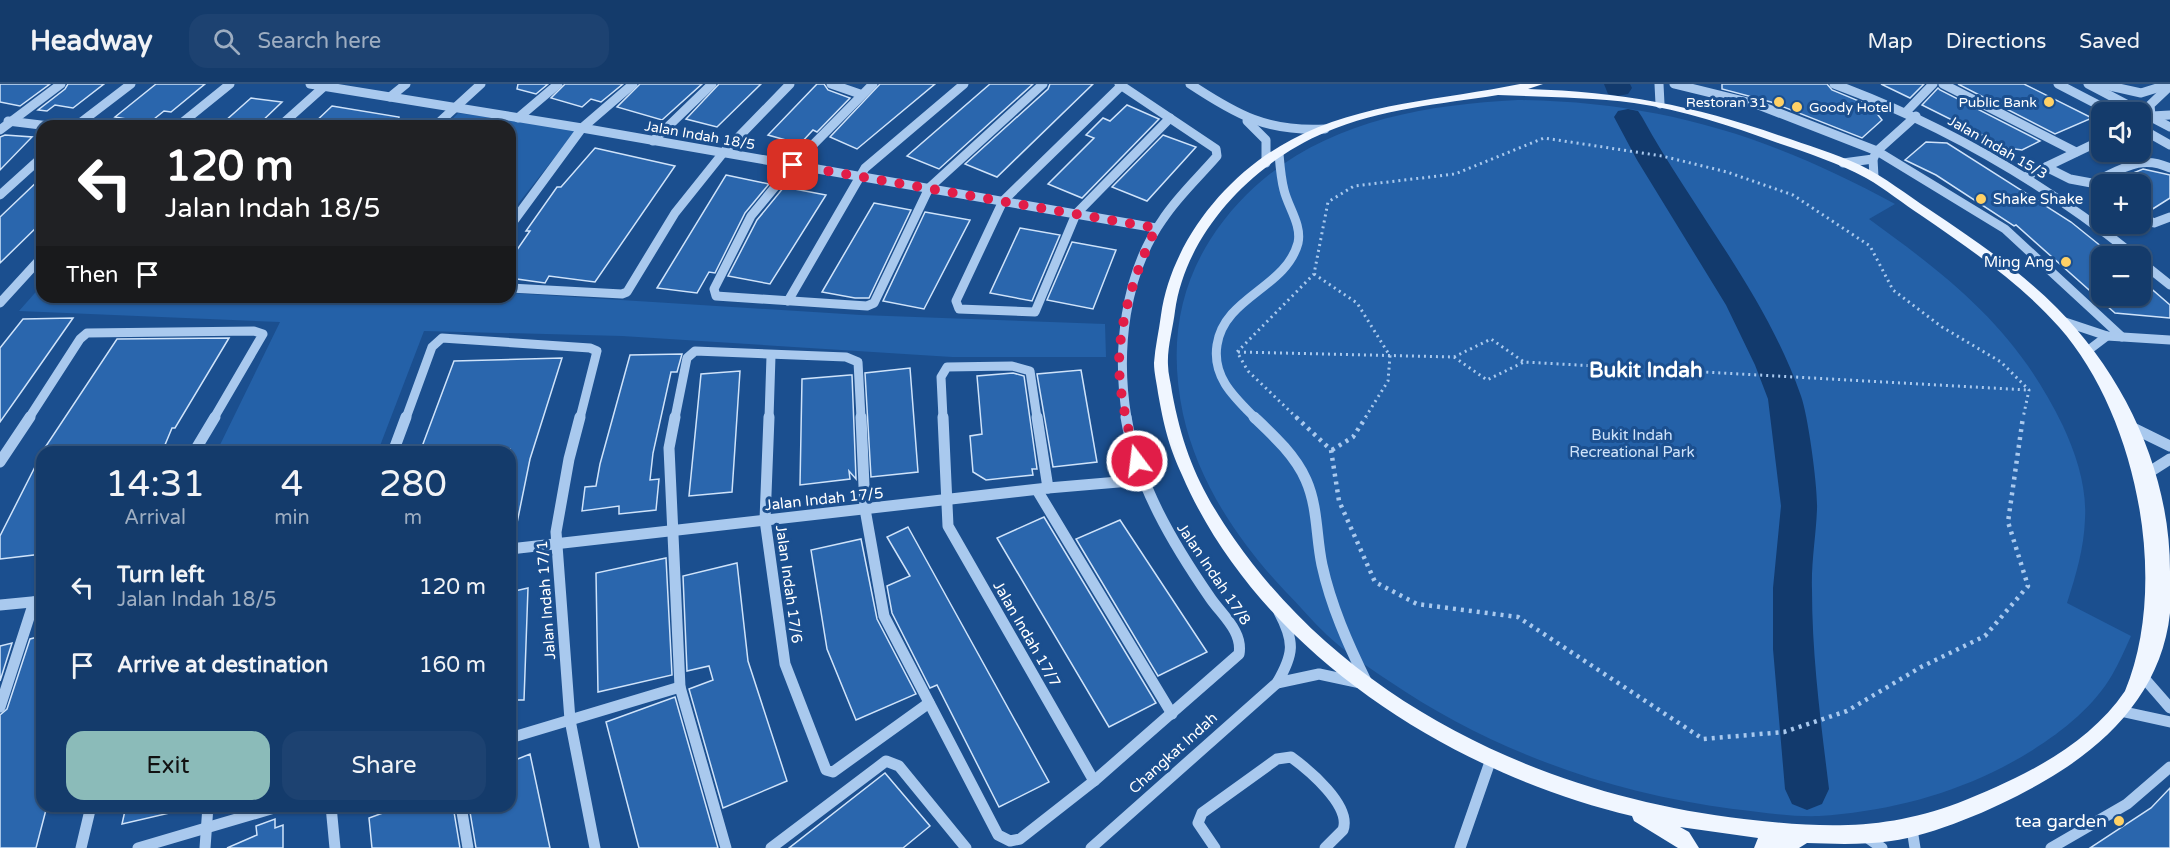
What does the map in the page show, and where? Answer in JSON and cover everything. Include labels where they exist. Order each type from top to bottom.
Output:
[{"type":"main road","points":[[1537,84],[1500,92],[1400,106],[1327,129],[1293,143],[1230,193],[1190,248],[1174,281],[1160,340],[1163,386],[1172,432],[1184,467],[1201,502],[1238,560],[1275,605],[1367,687],[1415,718],[1491,759],[1626,807],[1688,820],[1820,835]]},
{"type":"main road","points":[[1583,84],[1595,92],[1615,98]]},
{"type":"main road","points":[[1500,92],[1615,98],[1660,104],[1741,126],[1844,163],[1874,177],[1985,255],[2062,321],[2086,352],[2133,428],[2151,471],[2161,507],[2167,559],[2162,610],[2144,678],[2120,711],[2092,738],[2044,774],[1977,805],[1913,839],[1860,833],[1820,835],[1765,844],[1763,848]]},
{"type":"main road","points":[[1626,807],[1683,838],[1690,848]]},
{"type":"street","points":[[0,130],[61,84]]},
{"type":"street","points":[[84,120],[130,84]]},
{"type":"street","points":[[185,120],[230,84]]},
{"type":"street","name":"Jalan Indah 18/5","points":[[310,84],[582,128],[1156,228]]},
{"type":"street","points":[[390,97],[406,84]]},
{"type":"street","points":[[441,120],[481,84]]},
{"type":"street","points":[[518,118],[558,84]]},
{"type":"street","points":[[516,218],[582,128],[633,84]]},
{"type":"street","points":[[654,141],[712,84]]},
{"type":"street","points":[[516,288],[622,294],[630,288],[675,213],[723,153],[790,84]]},
{"type":"street","points":[[831,84],[860,94]]},
{"type":"street","points":[[873,84],[860,94],[793,165],[751,216],[714,293],[721,297],[867,306],[874,303],[929,188],[1043,84]]},
{"type":"street","points":[[788,301],[865,168],[964,84]]},
{"type":"street","points":[[1190,84],[1242,117],[1266,140],[1296,223],[1299,239],[1296,250],[1278,274],[1234,309],[1224,322],[1219,329],[1214,357],[1225,387],[1259,419],[1299,467],[1313,497],[1322,564],[1334,609],[1367,687]]},
{"type":"street","points":[[1659,84],[1660,104]]},
{"type":"street","points":[[1674,84],[1756,104],[1875,155],[2005,229],[2100,314],[2122,337]]},
{"type":"street","name":"Jalan Indah 15/3","points":[[1834,84],[1917,116],[2027,176],[2122,246]]},
{"type":"street","points":[[1906,112],[1932,84]]},
{"type":"street","points":[[1943,84],[2076,152]]},
{"type":"street","points":[[2058,84],[2093,102]]},
{"type":"street","points":[[2088,84],[2123,102]]},
{"type":"street","points":[[2101,84],[2141,93],[2170,85]]},
{"type":"street","points":[[287,120],[326,85]]},
{"type":"street","points":[[1120,85],[1170,118],[1076,214],[1035,312],[1026,314],[959,309],[956,301],[1002,201],[1120,85]]},
{"type":"street","points":[[2151,104],[2170,85]]},
{"type":"street","points":[[2151,116],[2170,115]]},
{"type":"street","points":[[1844,163],[1875,155],[1917,116]]},
{"type":"street","points":[[2151,116],[2170,127]]},
{"type":"street","points":[[1242,117],[1281,131],[1327,129]]},
{"type":"street","name":"Jalan Indah 17/8","points":[[1170,118],[1216,150],[1217,156],[1156,228],[1139,264],[1124,320],[1119,365],[1126,422],[1142,480],[1164,527],[1192,575],[1239,637],[1241,649],[1235,659],[1172,714]]},
{"type":"street","points":[[0,120],[36,125]]},
{"type":"street","points":[[2151,134],[2170,145]]},
{"type":"street","points":[[2027,176],[2091,145]]},
{"type":"street","points":[[1874,177],[1875,155]]},
{"type":"street","points":[[2110,174],[2144,158],[2155,159],[2170,168]]},
{"type":"street","points":[[0,195],[36,162]]},
{"type":"street","points":[[2046,166],[2070,179],[2091,186]]},
{"type":"street","points":[[2151,222],[2154,223],[2170,217]]},
{"type":"street","points":[[0,303],[36,264]]},
{"type":"street","points":[[2151,270],[2170,285]]},
{"type":"street","points":[[2062,321],[2107,336],[2170,340]]},
{"type":"street","points":[[0,462],[80,339],[87,333],[254,331],[262,334],[197,446]]},
{"type":"street","points":[[2086,352],[2107,336]]},
{"type":"street","name":"Jalan Indah 17/1","points":[[395,446],[435,342],[450,337],[590,348],[597,351],[569,459],[556,532],[570,720],[595,848]]},
{"type":"street","points":[[726,848],[680,687],[671,531],[669,448],[687,358],[695,351],[701,351],[854,358],[858,362],[865,509],[884,616],[998,835],[1004,841],[1012,842],[1094,781],[1172,714],[1042,489]]},
{"type":"street","name":"Jalan Indah 17/6","points":[[771,356],[765,520],[786,664],[829,772],[929,703]]},
{"type":"street","name":"Jalan Indah 17/7","points":[[1042,489],[1030,371],[1023,367],[1012,366],[953,366],[942,372],[948,526],[1094,781]]},
{"type":"street","points":[[2133,428],[2170,446]]},
{"type":"street","points":[[2151,471],[2170,459]]},
{"type":"street","name":"Jalan Indah 17/5","points":[[516,548],[1042,489],[1142,480]]},
{"type":"street","points":[[0,605],[36,601]]},
{"type":"street","name":"Changkat Indah","points":[[1275,605],[1292,635],[1293,650],[1277,683]]},
{"type":"street","points":[[0,708],[36,607]]},
{"type":"street","name":"Changkat Indah","points":[[1091,848],[1277,683],[1306,673],[1332,674],[1367,687]]},
{"type":"street","points":[[2144,678],[2170,708]]},
{"type":"street","points":[[516,736],[680,687]]},
{"type":"street","points":[[2120,711],[2170,722]]},
{"type":"street","points":[[1215,848],[1198,823],[1202,813],[1277,759],[1291,757],[1303,765],[1344,812],[1345,824],[1341,834],[1325,848]]},
{"type":"street","points":[[1460,848],[1491,759]]},
{"type":"street","points":[[771,848],[886,762],[899,766],[966,848]]},
{"type":"street","points":[[2051,848],[2127,804],[2170,767]]},
{"type":"street","points":[[81,848],[90,812]]},
{"type":"street","points":[[205,848],[207,812]]},
{"type":"street","points":[[138,848],[260,812]]},
{"type":"street","points":[[332,812],[335,848]]},
{"type":"street","points":[[462,812],[468,848]]},
{"type":"street","points":[[1860,833],[1882,848]]},
{"type":"path","points":[[1237,352],[1314,274],[1328,202],[1354,186],[1455,174],[1544,138],[1662,156],[1727,172],[1793,195],[1870,246],[1893,290],[1942,327],[2001,362],[2029,390]]},
{"type":"path","points":[[1314,274],[1357,303],[1389,356],[1388,381],[1353,437],[1331,450]]},
{"type":"path","points":[[1237,352],[1454,357],[1491,339],[1524,362]]},
{"type":"path","points":[[1237,352],[1248,371],[1331,450],[1339,501],[1375,582],[1417,604],[1518,617],[1703,739],[1784,732],[1817,723],[1847,711],[1921,667],[1985,636],[2028,586],[2008,522],[2019,434],[2029,390]]},
{"type":"path","points":[[1454,357],[1487,380],[1524,362],[1759,377],[2029,390]]},
{"type":"green space","name":"Bukit Indah Recreational Park","points":[[1518,100],[1570,102],[1620,108],[1713,127],[1803,159],[1895,204],[1869,219],[1955,286],[2004,334],[2045,392],[2072,448],[2080,471],[2085,519],[2081,551],[2067,603],[2131,636],[2115,670],[2102,690],[2075,719],[2026,754],[1993,772],[1952,789],[1887,807],[1842,814],[1808,816],[1687,802],[1597,780],[1511,748],[1469,728],[1428,706],[1349,653],[1321,630],[1285,591],[1251,552],[1209,487],[1183,414],[1177,368],[1179,324],[1183,302],[1199,260],[1210,240],[1238,203],[1271,173],[1306,150],[1345,132],[1386,118],[1473,103]]},
{"type":"green space","points":[[458,113],[510,120],[452,120]]},
{"type":"green space","points":[[516,121],[577,129],[516,206]]},
{"type":"green space","points":[[36,292],[36,303],[516,303],[516,293],[861,315],[1105,324],[1106,357],[952,357],[622,336],[424,331],[380,446],[219,446],[280,322],[19,311]]},
{"type":"building","points":[[0,84],[50,84],[20,106],[0,102]]},
{"type":"building","points":[[68,84],[104,84],[73,108],[55,105],[47,111],[38,110],[65,89]]},
{"type":"building","points":[[156,84],[205,84],[171,112],[164,111],[153,120],[115,117]]},
{"type":"building","points":[[518,84],[548,84],[536,94],[517,89]]},
{"type":"building","points":[[565,84],[623,84],[601,102],[591,99],[582,107],[551,98]]},
{"type":"building","points":[[640,84],[702,84],[662,120],[617,107]]},
{"type":"building","points":[[719,84],[761,84],[717,127],[686,119]]},
{"type":"building","points":[[817,84],[824,84],[828,90],[850,98],[817,132],[813,130],[800,144],[768,135]]},
{"type":"building","points":[[880,84],[935,84],[857,149],[830,137]]},
{"type":"building","points":[[990,84],[1033,84],[939,169],[907,156]]},
{"type":"building","points":[[1050,84],[1093,84],[997,177],[965,164],[1048,89]]},
{"type":"building","points":[[1722,84],[1827,84],[1832,90],[1871,106],[1882,120],[1862,138],[1771,102],[1722,89]]},
{"type":"building","points":[[1881,84],[1924,84],[1910,98]]},
{"type":"building","points":[[1958,84],[2024,84],[2091,118],[2055,134]]},
{"type":"building","points":[[1938,88],[2040,141],[2022,150],[2008,148],[1922,105]]},
{"type":"building","points":[[251,98],[282,102],[263,120],[226,120]]},
{"type":"building","points":[[1127,105],[1159,119],[1082,198],[1048,184],[1094,138],[1086,135],[1103,118],[1110,121]]},
{"type":"building","points":[[332,106],[399,117],[399,120],[317,120]]},
{"type":"building","points":[[5,135],[32,137],[0,170],[0,137]]},
{"type":"building","points":[[1163,135],[1196,147],[1147,201],[1112,187]]},
{"type":"building","points":[[1926,142],[1947,143],[2071,222],[2101,246],[2091,246],[2091,292],[2016,225],[2014,226],[1936,175],[1905,160]]},
{"type":"building","points":[[595,148],[675,166],[595,282],[549,276],[545,283],[516,279],[516,251],[530,231],[526,231],[557,187],[561,187]]},
{"type":"building","points":[[2143,169],[2170,175],[2170,198],[2151,210],[2151,174],[2131,174]]},
{"type":"building","points":[[726,175],[769,184],[745,213],[715,273],[709,272],[697,293],[657,288]]},
{"type":"building","points":[[36,183],[36,228],[0,263],[0,217]]},
{"type":"building","points":[[784,187],[826,195],[770,284],[728,276],[757,220]]},
{"type":"building","points":[[874,203],[911,210],[869,298],[822,292]]},
{"type":"building","points":[[925,212],[970,220],[924,309],[883,301]]},
{"type":"building","points":[[1020,228],[1060,235],[1032,301],[990,293]]},
{"type":"building","points":[[1072,242],[1116,250],[1093,309],[1047,300]]},
{"type":"building","points":[[2151,289],[2170,305],[2170,318],[2115,313],[2107,306],[2151,306]]},
{"type":"building","points":[[73,318],[0,422],[0,348],[23,319]]},
{"type":"building","points":[[229,338],[175,428],[172,428],[164,446],[46,446],[117,339]]},
{"type":"building","points":[[682,354],[677,372],[671,372],[653,453],[650,480],[659,479],[656,510],[619,514],[619,506],[582,511],[585,487],[596,486],[630,355]]},
{"type":"building","points":[[562,358],[530,459],[517,523],[516,446],[422,446],[454,361]]},
{"type":"building","points":[[910,368],[918,472],[871,477],[865,373]]},
{"type":"building","points":[[1081,370],[1097,462],[1053,467],[1037,374]]},
{"type":"building","points":[[740,371],[732,492],[689,496],[701,374]]},
{"type":"building","points":[[1013,373],[1024,376],[1037,469],[1032,469],[1033,475],[986,480],[973,472],[970,436],[982,434],[977,376]]},
{"type":"building","points":[[852,375],[856,479],[849,471],[850,479],[800,485],[802,379]]},
{"type":"building","points":[[36,465],[36,555],[0,559],[0,536]]},
{"type":"building","points":[[1044,517],[1156,703],[1109,727],[997,538]]},
{"type":"building","points":[[1120,520],[1207,652],[1158,676],[1076,539]]},
{"type":"building","points":[[908,527],[1049,782],[999,807],[937,685],[930,688],[892,613],[887,586],[910,576],[887,537]]},
{"type":"building","points":[[861,539],[877,619],[916,694],[856,720],[827,649],[811,550]]},
{"type":"building","points":[[666,558],[672,675],[598,692],[596,573]]},
{"type":"building","points":[[737,563],[748,661],[787,781],[723,808],[689,689],[713,680],[709,666],[687,671],[683,576]]},
{"type":"building","points":[[528,588],[524,700],[516,700],[516,591]]},
{"type":"building","points":[[36,638],[36,812],[45,812],[36,848],[0,848],[0,715],[7,709],[30,639]]},
{"type":"building","points":[[12,643],[0,681],[0,646]]},
{"type":"building","points":[[675,697],[718,848],[639,848],[606,722]]},
{"type":"building","points":[[530,754],[550,848],[476,848],[470,812],[516,812],[516,760]]},
{"type":"building","points":[[885,773],[930,826],[903,848],[789,848]]},
{"type":"building","points":[[2170,788],[2170,848],[2090,848],[2151,808]]},
{"type":"building","points":[[125,812],[174,812],[122,824]]},
{"type":"building","points":[[386,812],[454,812],[460,848],[372,848],[369,818]]},
{"type":"building","points":[[275,819],[275,828],[283,825],[283,848],[227,848],[257,835],[256,826]]},
{"type":"waterway","points":[[1617,84],[1618,88]]},
{"type":"waterway","points":[[1628,117],[1651,160],[1741,303],[1772,365],[1785,399],[1799,506],[1792,588],[1793,649],[1807,789]]},
{"type":"place","name":"Restoran 31","points":[[1779,102]]},
{"type":"place","name":"Public Bank","points":[[2049,102]]},
{"type":"place","name":"Goody Hotel","points":[[1797,107]]},
{"type":"place","name":"Shake Shake","points":[[1981,199]]},
{"type":"place","name":"Ming Ang","points":[[2066,262]]},
{"type":"place","name":"tea garden","points":[[2119,821]]},
{"type":"district","name":"Bukit Indah","points":[[1646,370]]},
{"type":"route","points":[[793,165],[1156,228],[1139,264],[1124,320],[1119,365],[1126,422],[1137,461]]}]
